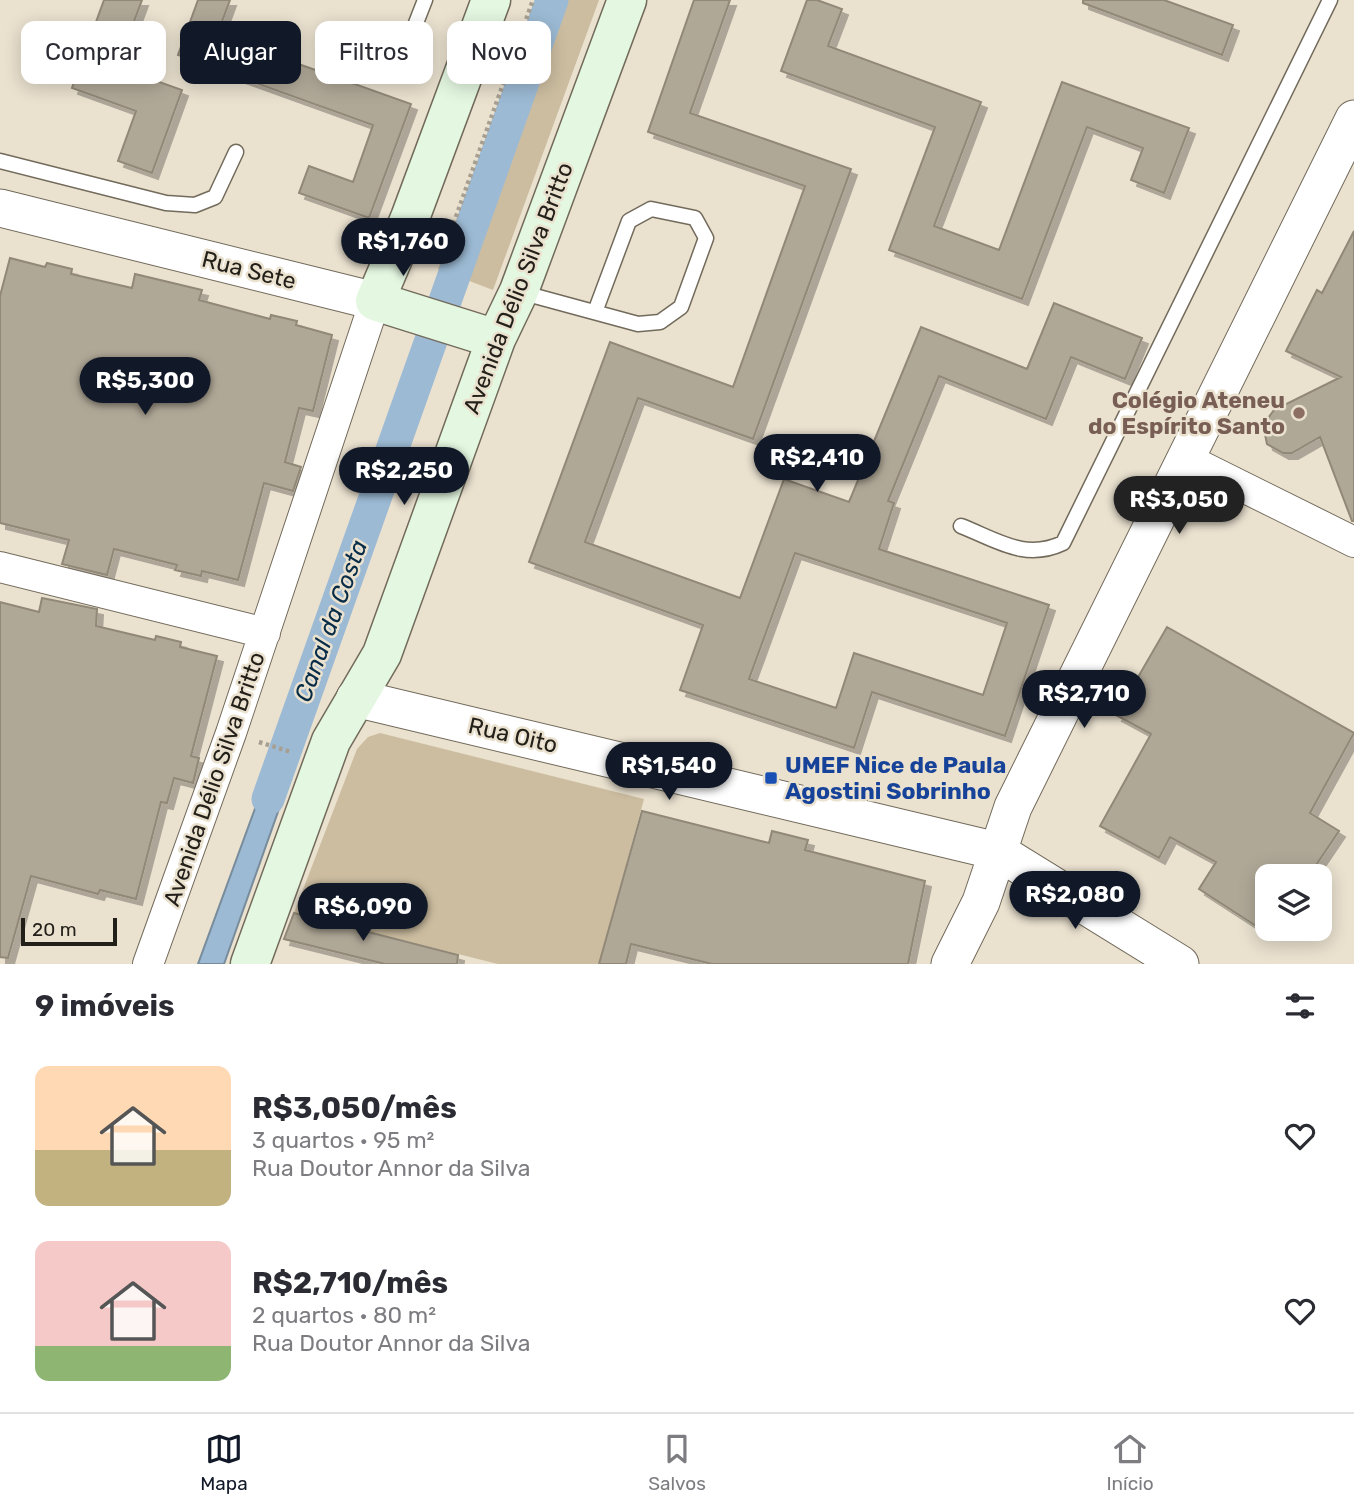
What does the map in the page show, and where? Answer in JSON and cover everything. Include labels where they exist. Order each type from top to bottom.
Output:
[{"type":"main road","name":"Avenida Délio Silva Britto","points":[[375,301],[410,218],[491,0]]},
{"type":"main road","name":"Avenida Délio Silva Britto","points":[[250,964],[331,741],[382,654],[480,334],[519,291],[626,0]]},
{"type":"main road","name":"Rua Sete","points":[[375,301],[480,334]]},
{"type":"street","points":[[950,964],[981,902],[1013,807],[1354,119]]},
{"type":"street","name":"Rua Sete","points":[[0,208],[375,301]]},
{"type":"street","name":"Avenida Délio Silva Britto","points":[[148,964],[265,633],[375,301]]},
{"type":"street","points":[[1185,458],[1354,542]]},
{"type":"street","points":[[0,568],[265,633]]},
{"type":"street","name":"Rua Oito","points":[[355,698],[997,851],[1180,964]]},
{"type":"lane","points":[[417,21],[425,0]]},
{"type":"lane","points":[[961,526],[1027,552],[1047,551],[1063,543],[1330,0]]},
{"type":"lane","points":[[0,161],[166,203],[195,205],[215,197],[236,152]]},
{"type":"lane","points":[[519,291],[595,313],[638,324],[660,322],[681,307],[706,238],[695,218],[651,209],[629,221],[595,313]]},
{"type":"shaded area","points":[[538,0],[599,0],[493,290],[438,269],[507,84],[551,84],[551,21],[530,21]]},
{"type":"shaded area","points":[[380,733],[644,799],[599,964],[498,964],[294,913],[357,749],[368,737]]},
{"type":"water","points":[[275,754],[296,761],[224,964],[198,964]]},
{"type":"building","points":[[104,0],[142,0],[134,21],[96,21]]},
{"type":"building","points":[[198,0],[230,0],[222,21],[190,21]]},
{"type":"building","points":[[694,0],[730,0],[690,113],[851,169],[753,439],[638,398],[585,542],[740,598],[784,479],[849,502],[921,327],[1027,369],[1054,303],[1142,338],[1125,379],[1071,357],[1046,419],[939,376],[888,501],[894,503],[879,549],[1049,605],[1005,736],[872,692],[854,748],[680,690],[703,625],[529,562],[610,342],[733,387],[805,186],[648,132]],"holes":[[[795,553],[1007,623],[983,695],[854,653],[836,708],[749,679]]]},
{"type":"building","points":[[807,0],[817,0],[842,9],[828,46],[981,102],[934,226],[999,250],[1062,82],[1189,128],[1164,193],[1131,180],[1143,148],[1087,127],[1022,299],[889,250],[935,127],[781,71]]},
{"type":"building","points":[[1083,0],[1164,0],[1233,25],[1222,55],[1083,3]]},
{"type":"building","points":[[301,65],[315,70],[315,84],[355,84],[411,104],[369,218],[299,193],[309,166],[353,182],[373,125],[259,84],[301,84]]},
{"type":"building","points":[[73,84],[165,84],[182,90],[152,173],[118,161],[136,111],[72,88]]},
{"type":"building","points":[[1354,231],[1352,521],[1320,437],[1292,453],[1283,453],[1267,444],[1263,425],[1274,410],[1341,377],[1286,351],[1317,290],[1322,293]]},
{"type":"building","points":[[10,258],[45,267],[47,263],[72,269],[71,274],[132,288],[135,274],[202,290],[199,300],[270,319],[271,315],[297,321],[296,325],[332,335],[313,411],[299,408],[285,462],[301,467],[293,491],[264,483],[238,580],[202,571],[201,576],[175,570],[177,565],[114,549],[107,575],[62,564],[69,540],[0,523],[0,296]]},
{"type":"building","points":[[42,598],[97,609],[96,626],[155,640],[156,636],[181,642],[180,647],[217,656],[191,756],[199,758],[193,783],[174,778],[167,803],[161,802],[136,899],[100,890],[98,894],[31,876],[8,958],[0,957],[0,602],[39,612]]},
{"type":"building","points":[[1167,627],[1354,733],[1310,813],[1339,831],[1317,864],[1255,864],[1255,925],[1199,889],[1216,862],[1170,837],[1159,858],[1100,826],[1151,734],[1116,715]]},
{"type":"building","points":[[642,811],[769,843],[772,831],[808,840],[805,850],[925,881],[908,964],[712,964],[631,944],[626,964],[599,964]]},
{"type":"building","points":[[294,913],[458,955],[457,964],[385,964],[284,939]]},
{"type":"waterway","name":"Canal da Costa","points":[[268,799],[552,0]]},
{"type":"place","name":"Colégio Ateneu do Espírito Santo","points":[[1299,413]]},
{"type":"place","name":"UMEF Nice de Paula Agostini Sobrinho","points":[[771,778]]}]
